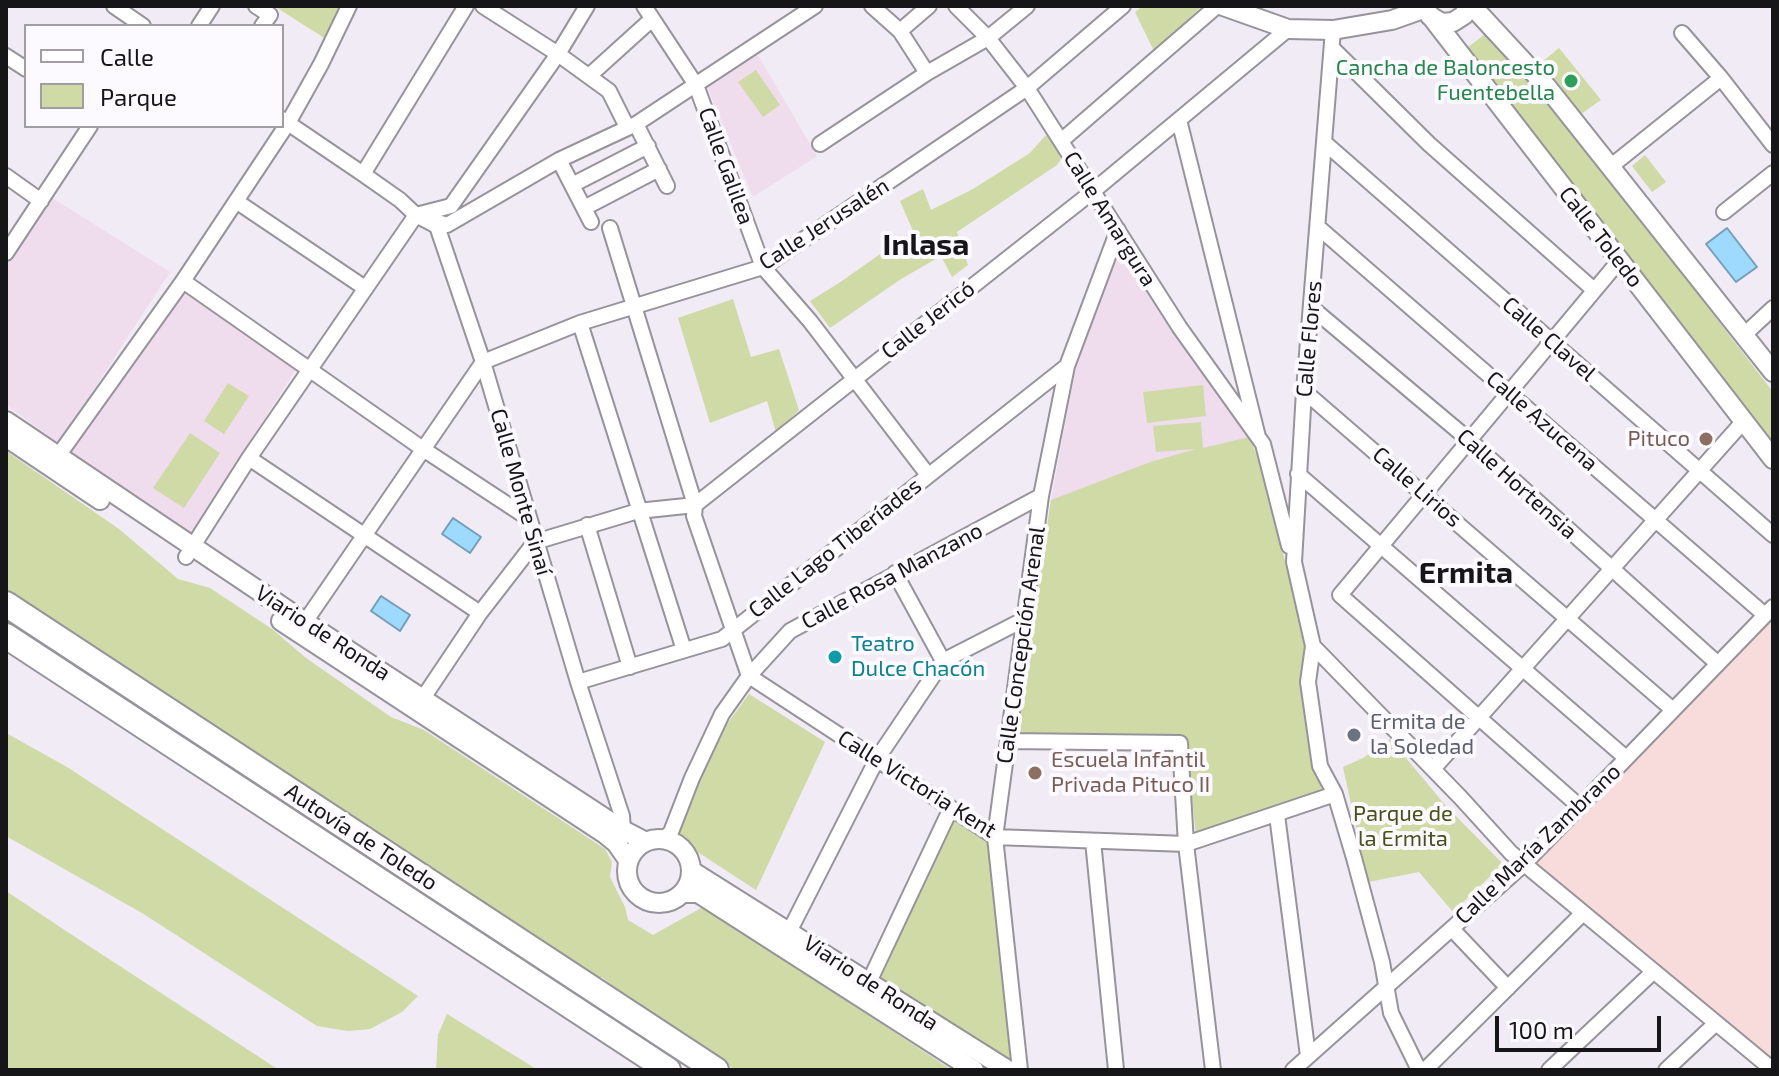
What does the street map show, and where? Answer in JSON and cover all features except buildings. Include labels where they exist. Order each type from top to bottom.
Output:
[{"type":"highway","name":"Autovía de Toledo","points":[[6,604],[716,1070]]},
{"type":"highway","name":"Autovía de Toledo","points":[[6,636],[668,1070]]},
{"type":"main road","points":[[1223,6],[1288,29],[1332,39],[1427,10],[1442,23],[1453,22],[1464,15],[1470,6],[1547,87],[1773,372]]},
{"type":"main road","name":"Calle Toledo","points":[[1427,10],[1773,459]]},
{"type":"main road","name":"Viario de Ronda","points":[[6,421],[189,552],[605,834],[628,860]]},
{"type":"main road","name":"Viario de Ronda","points":[[6,437],[305,622],[644,841]]},
{"type":"main road","points":[[664,839],[682,849],[692,871],[683,893],[664,902],[654,902],[641,897],[631,887],[627,873],[628,860],[644,841],[664,839]]},
{"type":"main road","name":"Viario de Ronda","points":[[692,871],[1008,1070]]},
{"type":"main road","name":"Viario de Ronda","points":[[683,893],[698,893],[974,1070]]},
{"type":"street","points":[[114,6],[140,24]]},
{"type":"street","points":[[200,24],[212,6]]},
{"type":"street","points":[[256,6],[270,15],[263,24]]},
{"type":"street","points":[[285,121],[321,64],[349,6]]},
{"type":"street","points":[[363,174],[466,6]]},
{"type":"street","points":[[483,6],[609,91],[648,146],[667,186]]},
{"type":"street","points":[[189,552],[249,458],[416,215],[451,206],[558,54],[587,6]]},
{"type":"street","points":[[872,6],[900,31],[927,73]]},
{"type":"street","points":[[900,31],[929,6]]},
{"type":"street","name":"Calle Amargura","points":[[956,6],[988,38],[1027,88],[1180,328],[1258,437]]},
{"type":"street","points":[[820,144],[927,73],[988,38],[1027,6]]},
{"type":"street","name":"Calle Jerusalén","points":[[483,362],[580,323],[763,267],[1027,88],[1123,6]]},
{"type":"street","points":[[1061,141],[1217,6]]},
{"type":"street","points":[[416,215],[447,225],[559,160],[631,125],[696,85],[807,8]]},
{"type":"street","points":[[589,76],[649,11]]},
{"type":"street","name":"Calle Galilea","points":[[649,11],[696,85],[763,267],[810,321],[928,475]]},
{"type":"street","name":"Calle Jericó","points":[[695,505],[1092,192],[1288,29]]},
{"type":"street","points":[[1682,33],[1773,145]]},
{"type":"street","points":[[1332,39],[1429,144],[1594,290]]},
{"type":"street","name":"Calle Flores","points":[[1313,646],[1294,562],[1304,391],[1332,39]]},
{"type":"street","points":[[6,56],[24,68]]},
{"type":"street","points":[[1610,167],[1721,78]]},
{"type":"street","points":[[1179,120],[1258,437],[1263,444],[1294,562]]},
{"type":"street","name":"Calle Monte Sinaí","points":[[285,121],[400,200],[416,215],[437,226],[483,362],[535,542],[622,816],[623,830]]},
{"type":"street","points":[[6,253],[89,128]]},
{"type":"street","points":[[58,456],[183,281],[281,128]]},
{"type":"street","name":"Calle Clavel","points":[[1325,143],[1773,535]]},
{"type":"street","points":[[572,185],[648,146]]},
{"type":"street","points":[[559,160],[591,222]]},
{"type":"street","points":[[584,208],[659,169]]},
{"type":"street","points":[[1724,212],[1773,173]]},
{"type":"street","points":[[6,176],[41,201]]},
{"type":"street","points":[[236,201],[365,288]]},
{"type":"street","name":"Calle Azucena","points":[[1318,227],[1656,519],[1769,611]]},
{"type":"street","points":[[610,228],[695,505],[694,516],[749,676]]},
{"type":"street","name":"Calle Concepción Arenal","points":[[1020,1070],[995,837],[1041,496],[1067,366],[1118,230]]},
{"type":"street","points":[[1580,807],[1340,595],[1619,261]]},
{"type":"street","points":[[183,281],[423,449],[528,518]]},
{"type":"street","name":"Calle Hortensia","points":[[1312,308],[1469,440],[1718,664]]},
{"type":"street","points":[[1744,335],[1773,308]]},
{"type":"street","points":[[580,323],[684,650]]},
{"type":"street","points":[[305,622],[483,362]]},
{"type":"street","name":"Calle Lago Tiberíades","points":[[578,682],[722,639],[1067,366]]},
{"type":"street","name":"Calle Lirios","points":[[1304,391],[1673,710]]},
{"type":"street","points":[[1433,769],[1743,422]]},
{"type":"street","points":[[249,458],[480,613]]},
{"type":"street","points":[[1298,474],[1626,758]]},
{"type":"street","name":"Calle Rosa Manzano","points":[[664,839],[671,832],[722,714],[749,676],[790,631],[1041,496]]},
{"type":"street","points":[[423,698],[480,613],[535,542],[638,511],[695,505]]},
{"type":"street","points":[[587,525],[630,667]]},
{"type":"street","points":[[895,573],[943,661]]},
{"type":"street","name":"Calle María Zambrano","points":[[1293,1070],[1524,864],[1769,611]]},
{"type":"street","points":[[790,930],[877,759],[943,661],[1023,620]]},
{"type":"street","points":[[1313,646],[1500,842],[1773,1070]]},
{"type":"street","points":[[1313,646],[1308,682],[1320,766],[1335,794],[1378,948],[1391,1013],[1422,1070],[1583,913]]},
{"type":"street","name":"Calle Victoria Kent","points":[[749,676],[995,837],[1186,844],[1335,794]]},
{"type":"street","points":[[1009,741],[1180,743],[1186,844],[1213,1070]]},
{"type":"street","points":[[869,982],[951,808]]},
{"type":"street","points":[[1277,815],[1308,1056]]},
{"type":"street","points":[[1093,841],[1116,1070]]},
{"type":"street","points":[[1452,929],[1508,988]]},
{"type":"street","points":[[1549,1070],[1653,972]]},
{"type":"street","points":[[1666,1070],[1715,1024]]},
{"type":"shaded area","points":[[755,50],[817,156],[753,197],[707,87]]},
{"type":"shaded area","points":[[51,197],[170,272],[59,443],[6,405],[6,267]]},
{"type":"shaded area","points":[[1121,249],[1172,331],[1249,437],[1151,462],[1051,500],[1074,376],[1094,313]]},
{"type":"shaded area","points":[[180,290],[298,366],[189,537],[65,452]]},
{"type":"shaded area","points":[[1773,616],[1773,1065],[1533,863]]},
{"type":"green space","points":[[274,6],[345,6],[326,39]]},
{"type":"green space","points":[[1143,6],[1200,8],[1154,51],[1135,12]]},
{"type":"green space","points":[[1493,28],[1773,392],[1773,445],[1459,54]]},
{"type":"green space","name":"Cancha de Baloncesto Fuentebella","points":[[1559,48],[1601,100],[1581,114],[1542,62]]},
{"type":"green space","points":[[756,70],[780,105],[763,117],[738,82]]},
{"type":"green space","points":[[1046,135],[1051,138],[1061,159],[1057,165],[957,232],[968,265],[952,277],[941,256],[901,279],[830,328],[810,301],[913,231],[900,201],[923,189],[931,210],[973,189],[1030,153]]},
{"type":"green space","points":[[1645,155],[1666,182],[1652,192],[1632,166]]},
{"type":"green space","points":[[733,299],[751,357],[779,349],[799,410],[776,432],[767,401],[710,423],[678,318]]},
{"type":"green space","points":[[228,383],[249,396],[224,434],[204,421]]},
{"type":"green space","points":[[1203,385],[1206,416],[1147,423],[1143,392]]},
{"type":"green space","points":[[1201,422],[1203,448],[1249,437],[1264,472],[1307,653],[1301,683],[1307,738],[1323,792],[1196,835],[1185,737],[1016,735],[1051,500],[1150,462],[1196,449],[1156,452],[1153,426]]},
{"type":"green space","points":[[190,433],[220,453],[184,508],[153,488]]},
{"type":"green space","points":[[6,451],[119,529],[178,579],[210,588],[272,629],[306,658],[391,717],[424,730],[605,849],[612,862],[610,877],[628,920],[653,935],[703,907],[952,1070],[735,1070],[602,977],[594,989],[6,591]]},
{"type":"green space","points":[[749,694],[825,742],[756,890],[693,849],[678,832],[727,724]]},
{"type":"green space","points":[[6,733],[67,767],[418,996],[402,1012],[370,1029],[348,1031],[317,1026],[142,913],[6,836]]},
{"type":"green space","name":"Parque de la Ermita","points":[[1390,739],[1446,806],[1503,864],[1453,912],[1419,872],[1368,882],[1343,767],[1363,758]]},
{"type":"green space","points":[[953,812],[991,840],[1013,1070],[873,985]]},
{"type":"green space","points":[[6,891],[66,931],[279,1070],[6,1070]]},
{"type":"green space","points":[[447,1014],[538,1070],[436,1070],[438,1035]]},
{"type":"water","points":[[1727,228],[1757,267],[1736,282],[1706,244]]},
{"type":"water","points":[[453,518],[481,537],[470,553],[442,534]]},
{"type":"water","points":[[381,596],[410,615],[400,631],[371,611]]},
{"type":"place","name":"Cancha de Baloncesto Fuentebella","points":[[1571,81]]},
{"type":"place","name":"Pituco","points":[[1706,439]]},
{"type":"place","name":"Teatro Dulce Chacón","points":[[835,657]]},
{"type":"place","name":"Ermita de la Soledad","points":[[1354,735]]},
{"type":"place","name":"Escuela Infantil Privada Pituco II","points":[[1035,773]]},
{"type":"district","name":"Inlasa","points":[[926,245]]},
{"type":"district","name":"Ermita","points":[[1466,573]]}]
